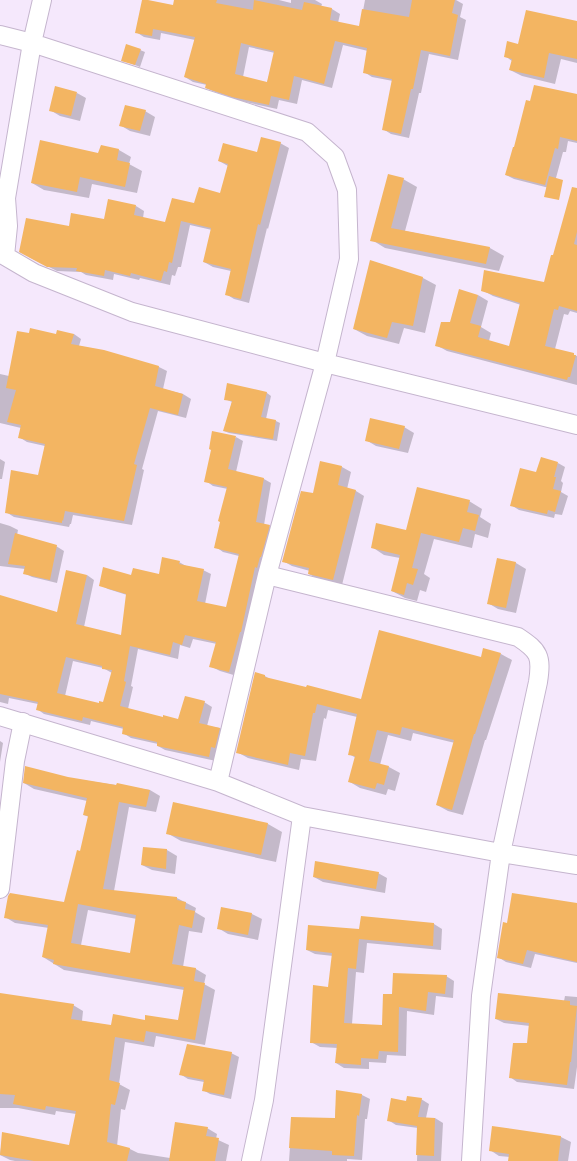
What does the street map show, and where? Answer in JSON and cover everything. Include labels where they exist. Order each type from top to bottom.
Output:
[{"type":"street","points":[[42,0],[32,43],[6,198],[8,226],[5,256],[34,273],[132,312],[324,363],[577,426]]},
{"type":"street","points":[[0,35],[32,43],[308,132],[335,157],[347,190],[349,259],[324,363],[266,575],[218,782]]},
{"type":"street","points":[[266,575],[518,637],[531,646],[539,656],[540,669],[502,853],[481,996],[471,1161]]},
{"type":"street","points":[[0,716],[218,782],[302,816],[502,853],[577,865]]},
{"type":"street","points":[[0,889],[15,761],[23,722]]},
{"type":"street","points":[[251,1161],[264,1100],[302,816]]},
{"type":"building","points":[[142,0],[173,5],[174,0],[217,0],[216,3],[253,10],[254,0],[302,10],[304,2],[332,8],[330,20],[359,26],[362,9],[409,17],[412,0],[455,0],[452,13],[458,15],[450,56],[421,50],[413,89],[411,89],[401,134],[382,130],[392,79],[363,73],[367,48],[335,41],[324,84],[294,76],[289,100],[271,96],[269,105],[232,97],[205,88],[206,84],[184,77],[195,37],[153,29],[152,36],[135,33]],"holes":[[[241,43],[274,51],[267,82],[235,74]]]},
{"type":"building","points":[[526,10],[577,21],[577,59],[549,53],[544,78],[509,70],[512,59],[504,57],[507,41],[518,44]]},
{"type":"building","points":[[126,44],[141,49],[135,65],[121,61]]},
{"type":"building","points":[[534,85],[577,94],[577,141],[560,137],[558,149],[555,148],[545,185],[505,175],[526,100],[530,101]]},
{"type":"building","points":[[55,86],[77,92],[71,116],[49,111]]},
{"type":"building","points":[[125,105],[146,110],[140,131],[119,126]]},
{"type":"building","points":[[261,137],[281,142],[260,225],[258,224],[241,299],[225,295],[231,269],[203,262],[211,228],[181,221],[172,263],[169,262],[167,272],[164,271],[161,281],[131,273],[130,276],[105,270],[104,276],[76,271],[77,268],[47,267],[19,252],[26,218],[69,226],[71,213],[104,219],[108,199],[136,205],[134,215],[165,222],[172,198],[194,203],[199,187],[220,193],[228,164],[218,161],[223,143],[257,152]]},
{"type":"building","points":[[40,140],[98,153],[101,145],[119,149],[117,160],[130,163],[125,187],[80,177],[77,192],[31,183]]},
{"type":"building","points":[[388,174],[404,178],[391,228],[490,247],[486,264],[370,241]]},
{"type":"building","points":[[549,176],[563,180],[559,200],[544,197]]},
{"type":"building","points":[[572,187],[577,188],[577,232],[574,244],[577,245],[577,311],[559,306],[558,310],[554,309],[545,346],[574,353],[574,355],[576,355],[570,377],[568,377],[567,380],[435,346],[441,322],[450,322],[459,289],[478,295],[470,323],[481,326],[478,337],[509,346],[520,303],[481,291],[484,270],[544,282]]},
{"type":"building","points":[[370,260],[423,277],[413,326],[392,322],[387,338],[353,329]]},
{"type":"building","points":[[30,328],[56,334],[57,330],[74,334],[71,344],[104,350],[159,366],[155,386],[183,394],[178,415],[150,408],[134,464],[137,465],[124,521],[65,511],[62,523],[5,513],[11,470],[38,475],[45,444],[18,438],[21,425],[7,422],[16,390],[6,388],[17,331],[29,333]]},
{"type":"building","points":[[227,383],[267,392],[261,417],[276,420],[273,439],[223,431],[232,401],[224,400]]},
{"type":"building","points":[[370,418],[405,426],[399,449],[365,441]]},
{"type":"building","points":[[212,431],[236,436],[228,469],[264,478],[256,522],[270,525],[261,557],[257,568],[255,567],[241,632],[229,672],[209,667],[216,642],[185,635],[182,645],[173,642],[170,655],[130,646],[124,681],[126,682],[120,706],[163,717],[163,715],[178,719],[185,696],[205,701],[199,723],[220,728],[215,748],[211,747],[209,757],[157,746],[157,742],[122,734],[123,727],[83,717],[82,721],[36,710],[38,702],[0,694],[0,595],[57,612],[66,570],[87,575],[76,624],[121,635],[126,594],[99,586],[103,567],[131,575],[133,568],[159,574],[162,557],[180,561],[179,564],[204,569],[197,601],[226,607],[239,554],[214,548],[220,522],[218,521],[227,487],[204,482],[211,450],[209,449]],"holes":[[[66,657],[102,666],[102,669],[112,670],[103,702],[99,701],[99,703],[57,693]]]},
{"type":"building","points":[[541,457],[558,462],[554,477],[556,477],[553,489],[561,491],[555,512],[548,510],[547,514],[510,506],[520,468],[536,472]]},
{"type":"building","points":[[320,461],[342,466],[338,485],[356,490],[333,580],[308,574],[309,568],[282,562],[301,491],[313,493]]},
{"type":"building","points":[[417,487],[470,500],[467,512],[479,515],[475,531],[463,528],[459,542],[421,533],[412,568],[418,569],[413,585],[407,583],[404,595],[391,591],[400,555],[371,548],[376,523],[406,530]]},
{"type":"building","points":[[15,533],[57,545],[50,580],[23,574],[25,566],[8,564]]},
{"type":"building","points":[[497,558],[516,562],[506,608],[487,604]]},
{"type":"building","points":[[379,630],[481,657],[483,648],[501,653],[474,734],[452,810],[436,805],[454,740],[402,727],[400,735],[377,730],[369,761],[389,766],[384,785],[377,783],[375,789],[348,782],[355,756],[348,755],[357,714],[317,704],[315,713],[313,713],[305,756],[290,753],[288,765],[236,753],[255,672],[265,675],[265,677],[306,687],[307,685],[361,699]]},
{"type":"building","points":[[25,766],[68,777],[116,785],[117,783],[150,790],[146,807],[119,802],[103,889],[177,897],[177,900],[186,902],[185,909],[195,911],[192,928],[179,925],[172,964],[196,968],[194,981],[205,983],[195,1040],[146,1031],[144,1042],[115,1037],[109,1080],[120,1083],[115,1105],[111,1104],[107,1142],[130,1148],[127,1161],[34,1161],[0,1155],[2,1132],[69,1145],[76,1111],[46,1106],[45,1110],[13,1104],[15,1095],[0,1094],[0,993],[74,1004],[71,1019],[111,1025],[113,1014],[145,1020],[145,1015],[178,1020],[184,987],[53,964],[54,960],[42,957],[48,925],[4,918],[8,896],[10,893],[64,902],[77,850],[80,851],[88,816],[83,815],[87,798],[23,783]],"holes":[[[78,904],[136,915],[130,953],[71,943]]]},
{"type":"building","points":[[173,802],[268,823],[261,855],[166,834]]},
{"type":"building","points":[[143,847],[167,849],[166,869],[141,865]]},
{"type":"building","points":[[315,861],[379,872],[376,889],[313,877]]},
{"type":"building","points":[[512,893],[577,903],[577,962],[527,950],[523,964],[497,958],[503,922],[507,923]]},
{"type":"building","points":[[221,907],[252,913],[248,935],[217,929]]},
{"type":"building","points":[[361,916],[434,923],[433,946],[359,939],[356,969],[348,968],[344,1023],[382,1025],[383,994],[392,994],[393,973],[447,975],[445,994],[428,992],[426,1011],[399,1007],[398,1052],[379,1051],[378,1059],[361,1058],[361,1065],[335,1063],[337,1044],[310,1043],[313,985],[328,987],[332,953],[306,950],[308,925],[359,929]]},
{"type":"building","points":[[498,993],[570,1001],[570,1005],[577,1006],[567,1085],[509,1078],[513,1043],[527,1043],[529,1023],[495,1019]]},
{"type":"building","points":[[187,1044],[232,1052],[224,1095],[202,1091],[204,1080],[179,1075]]},
{"type":"building","points":[[336,1090],[362,1094],[359,1116],[357,1115],[354,1156],[332,1155],[332,1151],[289,1148],[291,1117],[335,1118]]},
{"type":"building","points":[[407,1096],[422,1098],[418,1117],[435,1118],[434,1156],[416,1155],[417,1126],[387,1121],[391,1098],[406,1101]]},
{"type":"building","points":[[175,1122],[208,1127],[206,1136],[219,1138],[215,1161],[169,1161]]},
{"type":"building","points":[[492,1126],[561,1136],[558,1161],[508,1161],[509,1154],[489,1151]]}]
